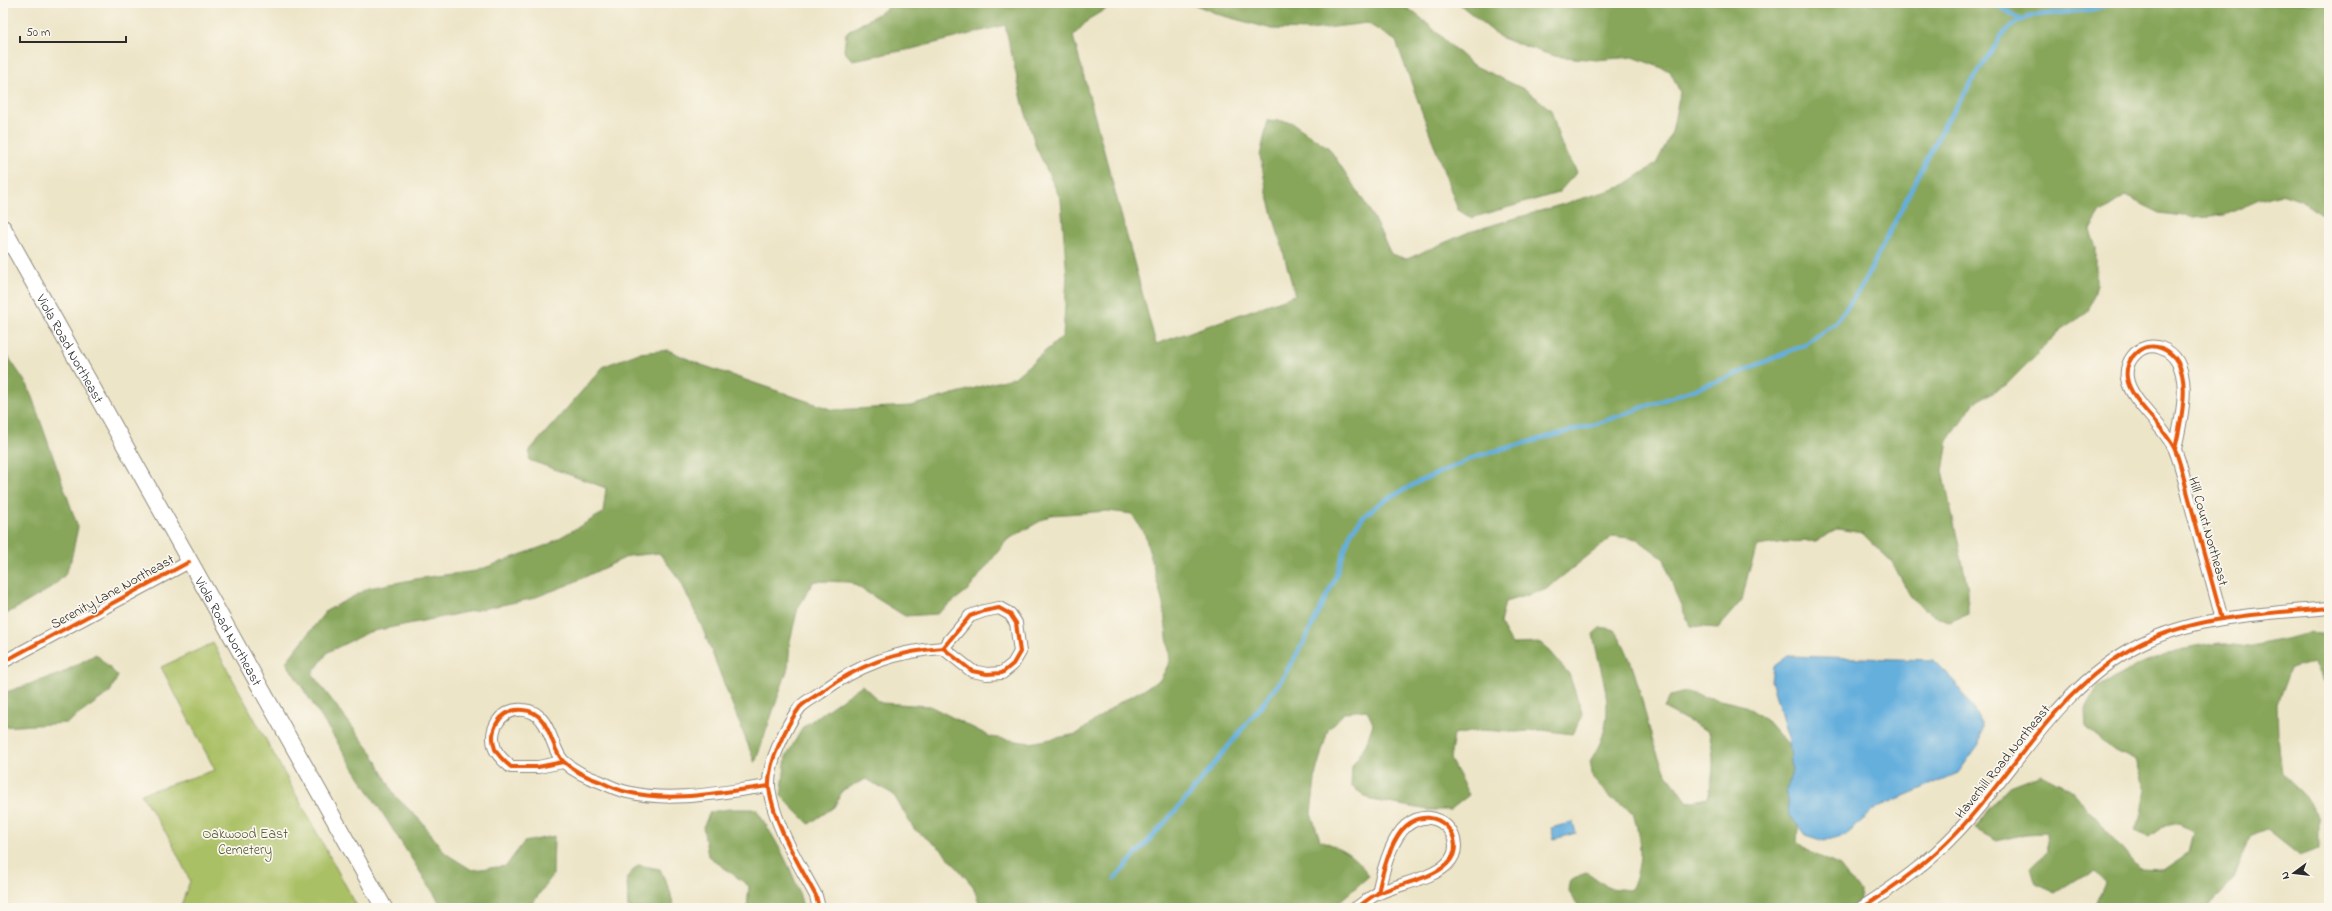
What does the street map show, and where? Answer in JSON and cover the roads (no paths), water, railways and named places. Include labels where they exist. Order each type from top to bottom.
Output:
[{"type":"main road","name":"Viola Road Northeast","points":[[3,228],[384,908]]},
{"type":"street","name":"Hill Court Northeast","points":[[2175,449],[2182,412],[2182,373],[2178,361],[2168,351],[2158,347],[2146,347],[2135,354],[2128,364],[2127,377],[2130,390],[2175,449],[2222,619]]},
{"type":"street","name":"Serenity Lane Northeast","points":[[3,662],[189,562]]},
{"type":"street","points":[[819,908],[816,896],[774,812],[769,786],[773,758],[784,733],[801,706],[829,686],[861,668],[892,655],[915,650],[943,648],[972,671],[987,674],[1002,673],[1013,664],[1020,652],[1016,623],[1010,614],[999,608],[970,616],[943,648]]},
{"type":"street","name":"Haverhill Road Northeast","points":[[1861,908],[1913,874],[1944,845],[1959,830],[2057,711],[2094,673],[2115,658],[2142,643],[2178,630],[2222,619],[2329,608]]},
{"type":"street","points":[[563,762],[538,767],[511,767],[496,750],[492,738],[496,725],[502,716],[512,711],[524,710],[535,714],[545,725],[563,762],[590,778],[626,792],[657,797],[695,796],[769,786]]},
{"type":"street","points":[[1356,908],[1378,893],[1418,879],[1447,864],[1453,855],[1454,843],[1448,826],[1440,819],[1428,817],[1417,819],[1405,827],[1396,840],[1386,865],[1378,893]]},
{"type":"water","points":[[1788,656],[1933,660],[1954,681],[1972,707],[1982,726],[1979,744],[1958,773],[1878,807],[1845,835],[1824,841],[1805,835],[1789,814],[1786,793],[1792,770],[1789,742],[1771,680],[1773,667]]},
{"type":"water","points":[[1573,822],[1576,833],[1554,839],[1551,828]]},
{"type":"waterway","points":[[1996,3],[2020,20]]},
{"type":"waterway","points":[[1115,878],[1186,799],[1280,682],[1304,642],[1334,581],[1351,532],[1364,516],[1380,503],[1422,480],[1477,456],[1596,424],[1729,377],[1804,345],[1835,323],[1862,286],[1946,122],[2002,35],[2014,24],[2028,16],[2089,10],[2113,3]]},
{"type":"park label","name":"Oakwood East Cemetery","points":[[245,842]]}]
